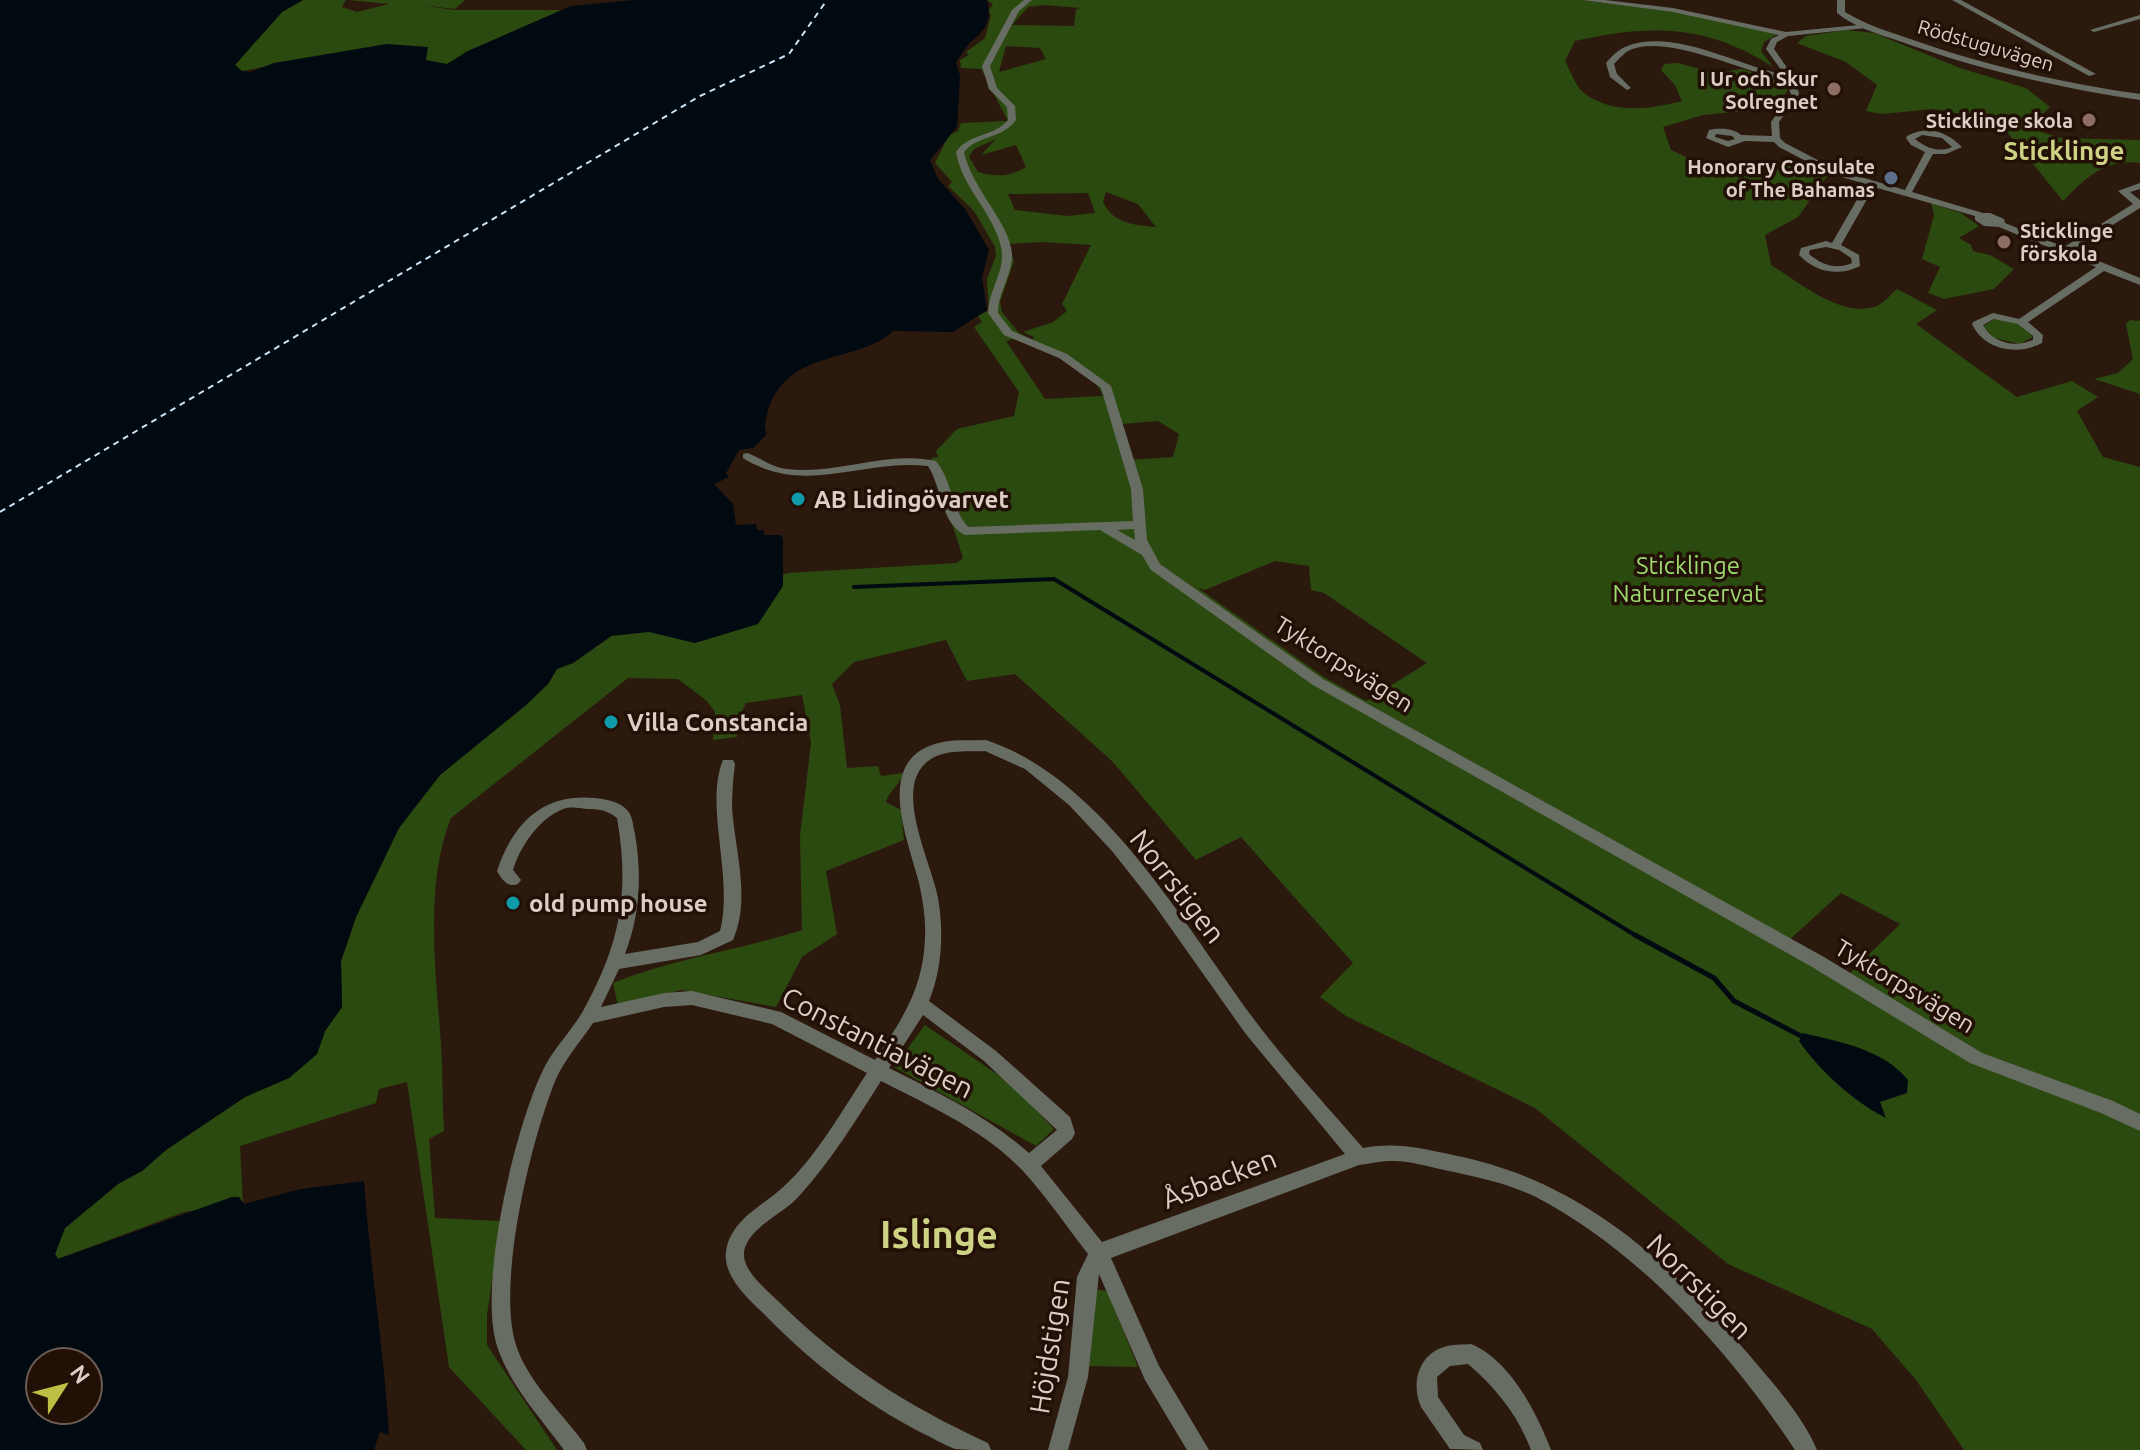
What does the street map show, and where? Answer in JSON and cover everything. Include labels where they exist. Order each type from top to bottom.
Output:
[{"type":"street","points":[[1028,0],[1016,10],[986,66],[993,89],[1011,106],[1012,120],[999,134],[969,141],[961,147],[960,160],[1001,234],[1007,254],[996,287],[993,313],[1008,333],[1063,356],[1106,386],[1137,489],[1144,551]]},
{"type":"street","points":[[1586,0],[1673,10],[1786,34],[1866,26]]},
{"type":"street","name":"Rödstuguvägen","points":[[1841,0],[1841,13],[1866,26],[2005,73],[2095,92],[2140,97]]},
{"type":"street","points":[[1956,0],[2092,74]]},
{"type":"street","points":[[2094,30],[2140,17]]},
{"type":"street","points":[[1776,139],[1775,122],[1795,94],[1791,79],[1770,49],[1774,41],[1786,34]]},
{"type":"street","points":[[1627,88],[1613,75],[1610,63],[1627,50],[1653,45],[1704,51],[1756,73],[1791,79]]},
{"type":"street","points":[[1937,133],[1958,145],[1952,151],[1930,151],[1916,145],[1911,136],[1937,133]]},
{"type":"street","points":[[1741,138],[1776,139],[1808,161],[1871,184],[1997,218],[2000,224],[2140,282]]},
{"type":"street","points":[[1908,192],[1930,151]]},
{"type":"street","points":[[1835,246],[1871,184]]},
{"type":"street","points":[[2064,251],[2139,205],[2123,191],[2140,186]]},
{"type":"street","points":[[1811,245],[1835,246],[1854,255],[1857,260],[1854,267],[1828,269],[1804,255],[1811,245]]},
{"type":"street","points":[[2021,322],[2038,335],[2035,344],[2015,347],[1995,342],[1981,333],[1977,324],[1993,316],[2021,322],[2103,267]]},
{"type":"street","points":[[747,456],[762,467],[787,472],[932,463],[955,520],[965,531],[1140,525]]},
{"type":"street","name":"Tyktorpsvägen","points":[[1101,526],[1123,536],[1144,551],[1165,577],[1222,612],[1318,682],[1818,962],[1976,1058],[2107,1107],[2140,1123]]},
{"type":"street","name":"Norrstigen","points":[[981,1450],[861,1388],[803,1341],[737,1268],[733,1248],[741,1234],[791,1193],[836,1136],[920,1004],[928,979],[934,923],[911,829],[908,783],[920,759],[935,751],[968,743],[987,745],[1032,767],[1089,816],[1156,891],[1251,1028],[1359,1157],[1388,1152],[1406,1154],[1518,1181],[1543,1191],[1596,1224],[1705,1322],[1785,1415],[1807,1450]]},
{"type":"street","points":[[615,963],[701,948],[727,935],[732,900],[724,793],[728,764]]},
{"type":"street","points":[[513,880],[505,871],[508,855],[544,814],[563,803],[605,805],[618,810],[628,835],[630,918],[615,963],[588,1017],[550,1074],[522,1154],[501,1286],[500,1316],[506,1345],[517,1368],[577,1450]]},
{"type":"street","name":"Constantiavägen","points":[[588,1017],[664,1000],[706,1001],[775,1017],[966,1116],[1029,1165],[1099,1253],[1152,1373],[1199,1450]]},
{"type":"street","name":"Constantiavägen","points":[[920,1004],[990,1056],[1064,1123],[1066,1133],[1029,1165]]},
{"type":"street","name":"Åsbacken","points":[[1099,1253],[1359,1157]]},
{"type":"street","name":"Höjdstigen","points":[[1058,1450],[1078,1377],[1087,1277],[1099,1253]]},
{"type":"street","points":[[1473,1450],[1457,1442],[1428,1400],[1427,1373],[1446,1356],[1471,1354],[1502,1380],[1532,1422],[1541,1450]]},
{"type":"green space","points":[[303,0],[346,0],[342,7],[357,12],[389,4],[349,0],[465,0],[455,9],[420,5],[454,10],[562,10],[468,51],[447,64],[434,64],[387,44],[242,71],[235,65],[282,12]]},
{"type":"green space","name":"Sticklinge Naturreservat","points":[[987,0],[1580,0],[1676,12],[1778,34],[1764,42],[1761,51],[1773,67],[1725,42],[1701,35],[1653,30],[1575,41],[1565,61],[1584,93],[1607,105],[1619,107],[1645,108],[1682,101],[1675,85],[1661,70],[1664,64],[1678,63],[1714,73],[1742,69],[1786,82],[1788,90],[1774,108],[1703,115],[1663,127],[1671,150],[1713,169],[1748,167],[1792,158],[1828,175],[1798,217],[1765,235],[1771,265],[1835,303],[1864,309],[1877,306],[1897,289],[1937,310],[1916,324],[2017,397],[2072,381],[2098,397],[2077,411],[2103,457],[2140,467],[2140,1450],[1964,1450],[1916,1380],[1872,1329],[1728,1264],[1535,1108],[1346,1016],[1320,997],[1353,963],[1241,837],[1196,860],[1112,761],[1015,674],[967,681],[946,640],[854,662],[832,684],[840,705],[847,768],[878,766],[881,776],[903,773],[886,802],[901,810],[904,840],[826,871],[837,934],[802,957],[776,1007],[681,990],[618,1006],[613,983],[660,967],[802,930],[800,836],[811,743],[802,695],[746,703],[738,719],[737,737],[713,740],[715,712],[707,701],[678,679],[628,678],[451,818],[437,871],[435,900],[444,1131],[429,1139],[435,1218],[501,1221],[487,1315],[487,1345],[557,1450],[526,1450],[449,1367],[407,1082],[379,1089],[376,1103],[240,1146],[243,1204],[184,1212],[58,1259],[55,1254],[65,1228],[118,1184],[142,1171],[166,1150],[245,1097],[289,1078],[317,1054],[325,1031],[342,1007],[341,961],[356,917],[399,828],[440,775],[526,705],[548,684],[557,669],[573,663],[613,635],[788,573],[957,563],[963,558],[931,458],[938,457],[936,451],[957,429],[1014,416],[1019,392],[974,327],[982,322],[978,316],[989,310],[987,279],[996,256],[995,247],[974,211],[948,186],[952,182],[935,163],[949,135],[958,131],[961,123],[1008,121],[981,69],[961,68],[960,60],[969,55],[966,52],[985,38],[991,15],[988,11],[993,4]],"holes":[[[1028,7],[1081,8],[1076,9],[1074,26],[1012,25]],[[1006,46],[1040,48],[1046,59],[999,72]],[[996,139],[981,155],[1016,145],[1026,167],[1008,174],[985,174],[978,172],[969,157],[974,149]],[[1106,192],[1138,204],[1156,227],[1132,224],[1113,215],[1103,202]],[[1088,193],[1095,213],[1067,216],[1015,210],[1008,194]],[[1043,242],[1091,245],[1062,304],[1067,311],[1053,322],[1023,332],[1034,337],[1032,340],[1018,332],[1002,312],[1000,302],[1014,261],[1008,244]],[[1013,339],[1065,360],[1088,375],[1103,396],[1045,399],[1006,341]],[[1158,421],[1179,434],[1173,457],[1129,460],[1121,424]],[[1275,561],[1309,566],[1311,590],[1324,593],[1427,663],[1366,701],[1324,677],[1198,588],[1205,590]],[[1841,893],[1900,924],[1849,974],[1789,940]]]},
{"type":"green space","points":[[1846,30],[1874,33],[1960,68],[2026,88],[2050,107],[2029,128],[2061,138],[2140,140],[2140,163],[2106,167],[2088,178],[2063,201],[1998,121],[1933,109],[1882,114],[1866,111],[1877,85],[1846,62],[1797,43],[1806,36]]},
{"type":"green space","points":[[1931,203],[1961,213],[1979,226],[1959,238],[1971,245],[1973,251],[1990,255],[2014,269],[1994,289],[1944,299],[1928,293],[1940,267],[1922,259],[1934,215]]},
{"type":"green space","points":[[1995,319],[2019,323],[2033,337],[2020,344],[1994,338],[1983,326]]},
{"type":"green space","points":[[2130,320],[2140,321],[2140,394],[2094,379],[2118,373],[2133,359],[2126,324]]},
{"type":"green space","points":[[925,1025],[1010,1083],[1054,1129],[1036,1146],[894,1067]]},
{"type":"green space","points":[[1093,1289],[1107,1291],[1138,1367],[1087,1366]]},
{"type":"shaded area","points":[[0,0],[303,0],[282,12],[235,65],[242,71],[250,72],[274,63],[387,44],[428,47],[426,60],[447,64],[468,51],[571,6],[634,0],[987,0],[989,13],[985,27],[956,62],[960,76],[957,127],[930,160],[938,179],[965,209],[989,250],[982,277],[987,310],[953,332],[893,331],[862,349],[807,366],[791,376],[778,390],[768,410],[767,434],[753,448],[739,450],[726,473],[729,477],[714,484],[733,504],[736,525],[756,524],[757,530],[764,530],[764,535],[781,535],[783,539],[783,586],[758,624],[695,643],[649,632],[611,636],[573,663],[557,669],[548,684],[526,705],[440,775],[399,828],[356,917],[341,961],[342,1007],[325,1031],[317,1054],[289,1078],[245,1097],[166,1150],[142,1171],[118,1184],[65,1228],[55,1254],[58,1259],[232,1197],[239,1197],[244,1204],[301,1189],[364,1181],[389,1435],[380,1432],[374,1450],[0,1450]]},
{"type":"shaded area","points":[[1803,1033],[1874,1054],[1898,1069],[1908,1080],[1907,1093],[1880,1102],[1886,1118],[1850,1094],[1817,1063],[1799,1041]]},
{"type":"waterway","points":[[854,587],[1054,579],[1638,937]]},
{"type":"waterway","points":[[1635,935],[1714,978],[1734,1001],[1801,1036]]},
{"type":"ferry route","points":[[0,512],[700,96],[789,54],[827,0]]},
{"type":"place","name":"I Ur och Skur Solregnet","points":[[1834,89]]},
{"type":"place","name":"Sticklinge skola","points":[[2089,120]]},
{"type":"place","name":"Honorary Consulate of The Bahamas","points":[[1891,178]]},
{"type":"place","name":"Sticklinge förskola","points":[[2004,242]]},
{"type":"place","name":"AB Lidingövarvet","points":[[798,499]]},
{"type":"place","name":"Villa Constancia","points":[[611,722]]},
{"type":"place","name":"old pump house","points":[[513,903]]},
{"type":"district","name":"Sticklinge","points":[[2064,150]]},
{"type":"district","name":"Islinge","points":[[939,1234]]}]
